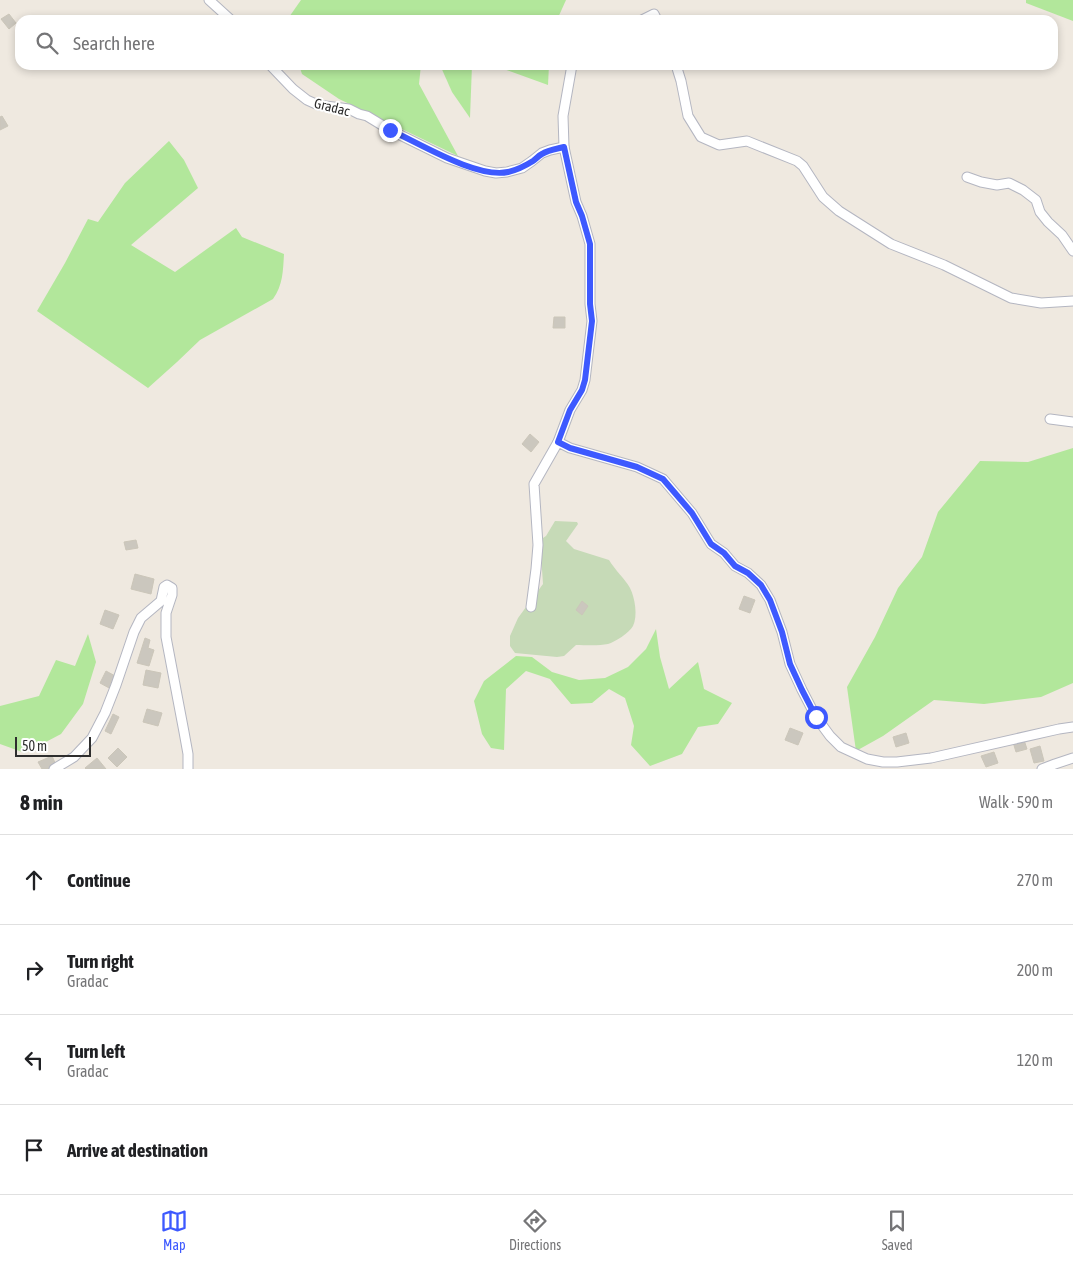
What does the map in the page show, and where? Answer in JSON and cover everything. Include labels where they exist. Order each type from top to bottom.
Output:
[{"type":"street","points":[[209,0],[226,15]]},
{"type":"street","name":"Gradac","points":[[275,70],[292,89],[307,100],[318,104],[349,109],[367,116],[390,130],[447,158],[485,171],[496,173],[522,168],[542,153],[564,147]]},
{"type":"street","points":[[531,607],[538,545],[534,484],[558,442],[570,410],[582,390],[585,380],[592,321],[590,304],[590,244],[576,202],[564,147],[563,116],[571,70]]},
{"type":"street","points":[[678,70],[688,116],[700,137],[719,145],[747,141],[797,161],[803,166],[823,197],[839,211],[891,244],[944,265],[1011,298],[1041,303],[1073,301]]},
{"type":"street","points":[[967,177],[996,185],[1009,183],[1023,190],[1036,200],[1040,212],[1062,235],[1073,251]]},
{"type":"street","points":[[1050,419],[1073,422]]},
{"type":"street","points":[[558,442],[570,448],[637,467],[663,479],[692,513],[711,544],[724,553],[735,566],[748,573],[761,585],[770,600],[782,632],[790,664],[802,690],[816,717],[841,747],[867,760],[883,762],[931,758],[1073,727]]},
{"type":"street","points":[[54,769],[74,757],[92,738],[105,713],[134,632],[141,618],[160,601],[164,587],[168,585],[172,588],[172,595],[166,613],[166,638],[188,754],[188,769]]},
{"type":"street","points":[[1042,769],[1073,758]]},
{"type":"green space","points":[[301,0],[566,0],[559,15],[290,15]]},
{"type":"green space","points":[[1026,0],[1073,0],[1073,21],[1058,15],[1026,3]]},
{"type":"green space","points":[[301,70],[420,70],[419,84],[458,156],[339,99],[302,74]]},
{"type":"green space","points":[[442,70],[472,70],[470,118],[452,92]]},
{"type":"green space","points":[[507,70],[549,70],[548,85]]},
{"type":"green space","points":[[169,141],[184,160],[198,188],[131,245],[175,272],[236,228],[242,237],[284,254],[282,278],[273,299],[200,340],[148,388],[37,311],[88,219],[98,222],[125,183]]},
{"type":"green space","points":[[1073,448],[1073,683],[1041,697],[984,704],[934,700],[883,736],[856,751],[847,687],[875,637],[898,588],[922,557],[938,512],[980,461],[1028,462]]},
{"type":"green space","points":[[555,521],[577,522],[578,524],[566,541],[574,549],[609,560],[632,592],[635,622],[622,637],[608,644],[576,645],[564,656],[515,653],[510,646],[510,636],[518,618],[543,584],[540,540],[546,536]]},
{"type":"green space","points":[[656,629],[660,657],[669,689],[698,662],[704,689],[732,703],[718,724],[698,727],[682,754],[650,766],[631,745],[634,726],[625,698],[609,689],[592,703],[571,704],[550,679],[526,671],[506,689],[504,750],[491,748],[482,734],[474,701],[484,681],[516,656],[532,657],[552,672],[579,680],[605,678],[628,667],[646,649]]},
{"type":"green space","points":[[88,634],[96,662],[83,704],[61,734],[25,753],[0,744],[0,706],[39,696],[56,660],[75,666]]},
{"type":"building","points":[[9,14],[15,24],[9,29],[1,19]]},
{"type":"building","points":[[2,116],[8,126],[0,130],[0,117]]},
{"type":"building","points":[[554,317],[565,317],[565,328],[553,328]]},
{"type":"building","points":[[530,434],[539,442],[531,452],[522,444]]},
{"type":"building","points":[[136,540],[138,548],[126,550],[124,542]]},
{"type":"building","points":[[135,574],[154,579],[151,594],[131,589]]},
{"type":"building","points":[[744,596],[755,600],[750,613],[739,609]]},
{"type":"building","points":[[582,601],[588,606],[582,615],[576,610]]},
{"type":"building","points":[[105,610],[119,615],[113,629],[100,624]]},
{"type":"building","points":[[145,638],[150,640],[148,648],[154,650],[149,666],[137,663]]},
{"type":"building","points":[[146,670],[161,673],[158,688],[143,685]]},
{"type":"building","points":[[106,671],[117,677],[111,689],[100,683]]},
{"type":"building","points":[[147,709],[162,713],[158,726],[143,722]]},
{"type":"building","points":[[113,714],[119,717],[111,734],[105,731]]},
{"type":"building","points":[[790,728],[803,733],[798,745],[785,740]]},
{"type":"building","points":[[906,733],[909,743],[896,747],[893,737]]},
{"type":"building","points":[[1024,740],[1027,749],[1016,752],[1013,742]]},
{"type":"building","points":[[1040,746],[1044,761],[1034,763],[1030,749]]},
{"type":"building","points":[[118,748],[127,757],[117,767],[108,758]]},
{"type":"building","points":[[994,752],[998,763],[986,767],[981,756]]},
{"type":"building","points":[[52,756],[57,767],[42,769],[38,762]]},
{"type":"building","points":[[97,758],[106,769],[85,768]]},
{"type":"route","points":[[390,130],[447,158],[496,173],[522,168],[542,153],[564,147],[576,202],[590,244],[590,304],[592,321],[585,380],[582,390],[570,410],[558,442],[570,448],[637,467],[663,479],[692,513],[711,544],[724,553],[735,566],[748,573],[761,585],[770,600],[782,632],[790,664],[816,717]]}]
